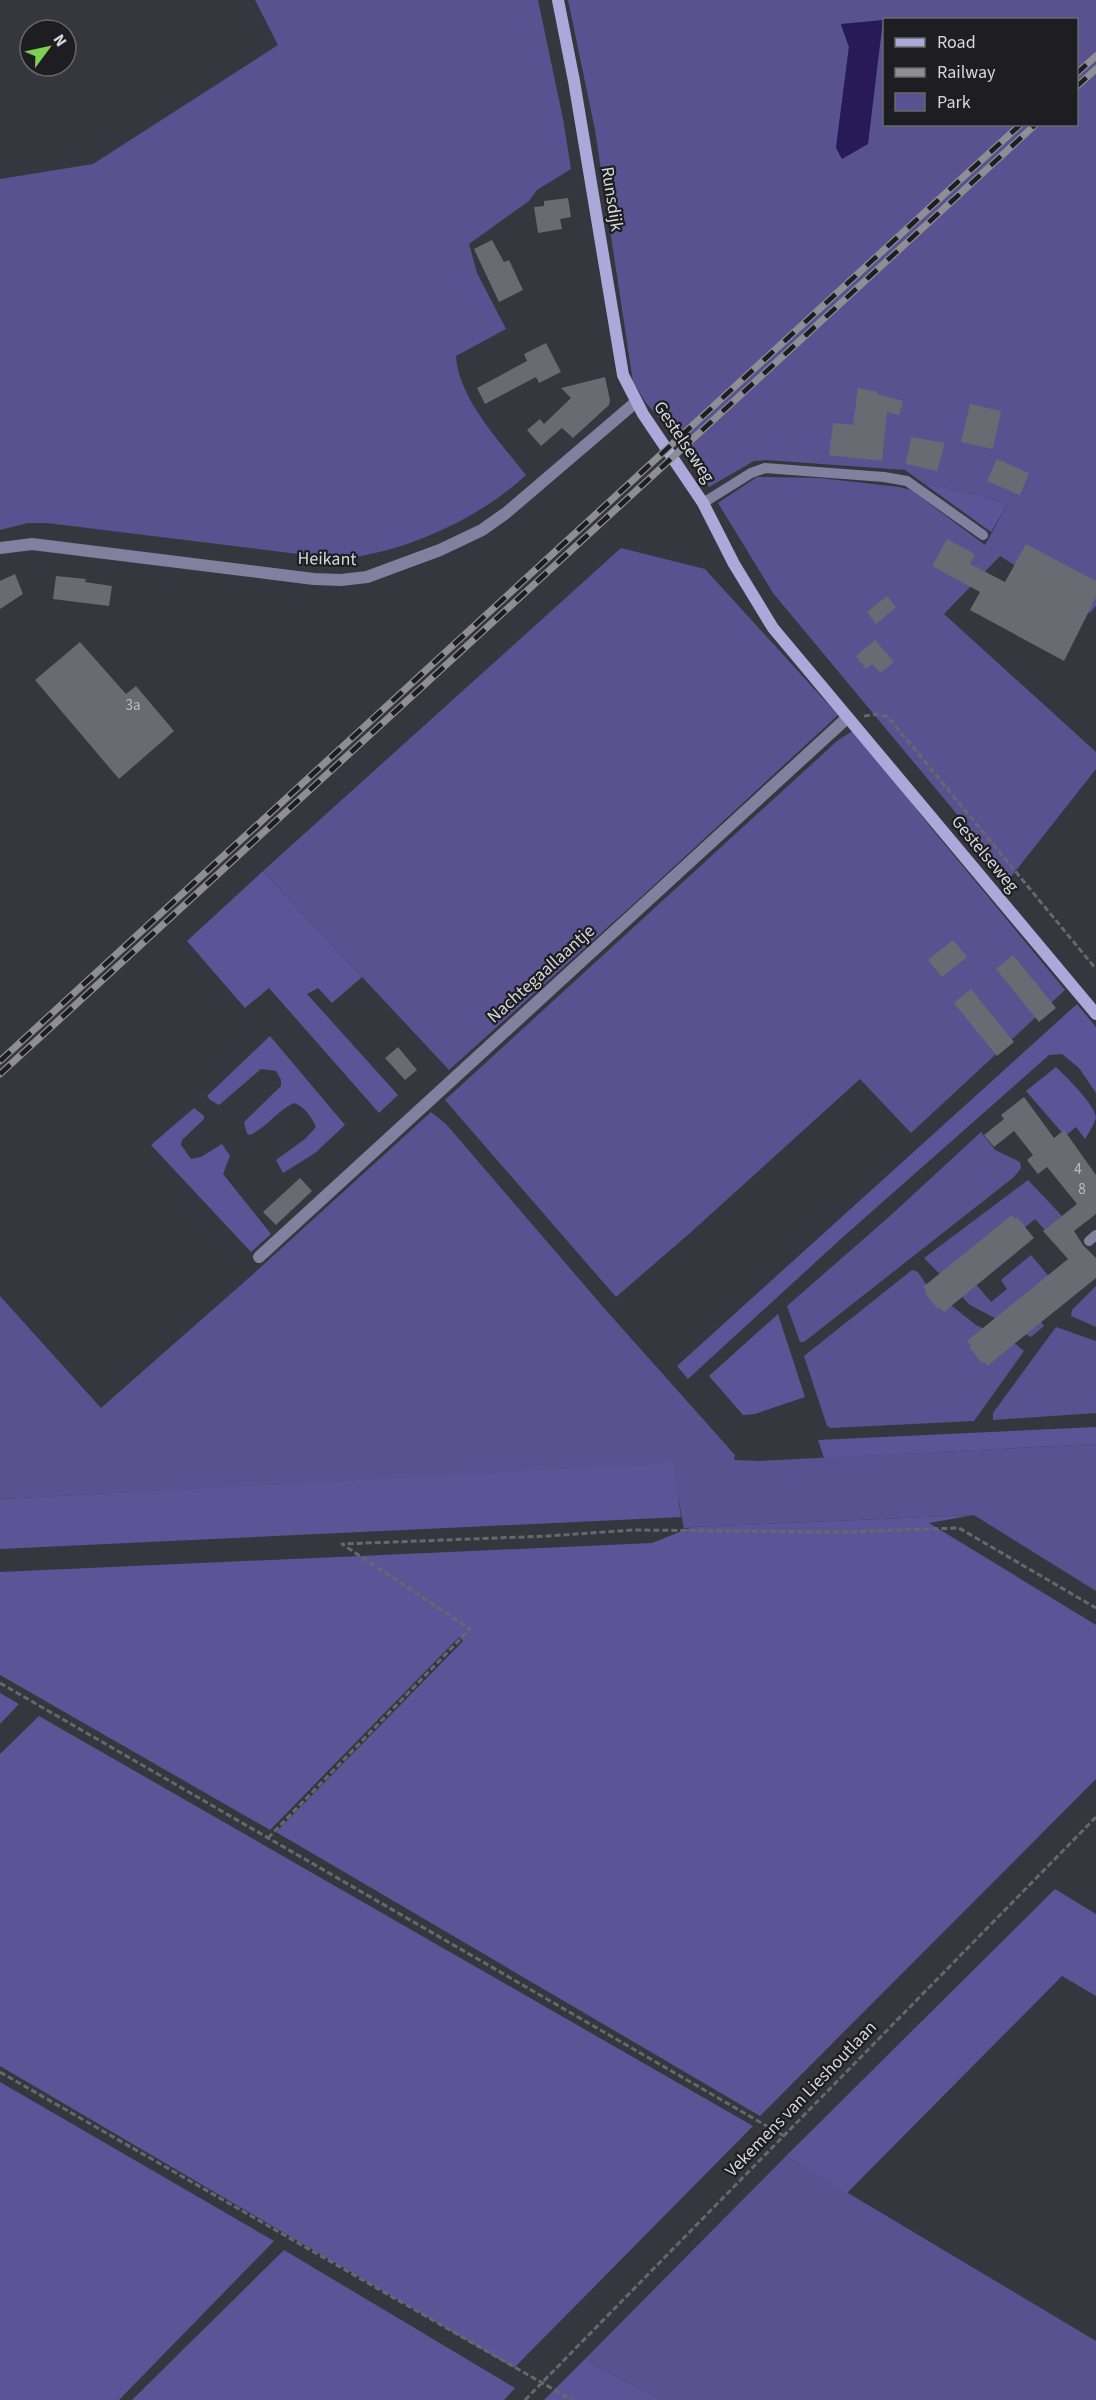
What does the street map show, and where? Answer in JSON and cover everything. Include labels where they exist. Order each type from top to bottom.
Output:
[{"type":"street","name":"Runsdijk","points":[[558,0],[574,81],[623,375],[636,402]]},
{"type":"street","name":"Gestelseweg","points":[[636,402],[656,437],[703,502],[734,564],[773,628],[1096,1014]]},
{"type":"street","name":"Heikant","points":[[0,548],[21,544],[43,545],[314,579],[341,580],[367,577],[440,550],[482,530],[514,506],[636,402]]},
{"type":"street","name":"Nachtegaallaantje","points":[[259,1257],[847,718]]},
{"type":"lane","name":"Gestelseweg","points":[[703,502],[751,473],[765,468],[884,477],[907,481],[983,535]]},
{"type":"path","name":"Gestelseweg","points":[[847,718],[879,714],[888,717],[1096,969]]},
{"type":"path","points":[[268,1838],[470,1629],[342,1544],[548,1536],[633,1530],[844,1532],[959,1528],[1096,1608]]},
{"type":"path","points":[[0,1683],[784,2136]]},
{"type":"path","name":"Vekemens van Lieshoutlaan","points":[[525,2400],[1096,1817]]},
{"type":"path","points":[[0,2072],[572,2400]]},
{"type":"green space","points":[[255,0],[538,0],[571,169],[537,190],[529,201],[469,244],[477,273],[506,329],[456,356],[464,388],[472,404],[526,475],[486,506],[438,532],[388,550],[338,559],[47,523],[28,523],[0,530],[0,179],[93,164],[278,45]]},
{"type":"green space","points":[[568,0],[1096,0],[1096,606],[1090,613],[1000,556],[944,614],[1096,752],[1096,769],[1010,878],[773,593],[718,503],[757,477],[820,478],[899,487],[911,490],[985,545],[1007,505],[981,495],[923,483],[905,470],[766,460],[754,461],[709,487],[678,439],[646,403],[633,382],[595,130]],"holes":[[[882,21],[836,148],[849,47],[841,25]]]},
{"type":"green space","points":[[621,548],[705,569],[838,715],[449,1070],[263,871]]},
{"type":"green space","points":[[854,730],[932,829],[1065,990],[911,1133],[860,1079],[616,1297],[445,1100],[837,741]]},
{"type":"green space","points":[[431,1112],[446,1124],[604,1308],[735,1455],[734,1460],[759,1461],[1096,1444],[1096,1591],[974,1515],[684,1529],[672,1464],[0,1499],[0,1296],[101,1408],[251,1276]]},
{"type":"green space","points":[[981,1132],[995,1150],[1020,1162],[1021,1168],[1014,1177],[804,1342],[800,1342],[787,1306]]},
{"type":"green space","points":[[1028,1180],[1062,1216],[1045,1230],[1035,1219],[968,1275],[991,1302],[1007,1289],[1001,1280],[1031,1255],[1056,1285],[1025,1300],[1044,1326],[1031,1337],[970,1305],[924,1258]]},
{"type":"green space","points":[[912,1270],[918,1272],[928,1287],[976,1325],[1017,1345],[1024,1351],[974,1421],[831,1428],[827,1426],[804,1356]]},
{"type":"green space","points":[[1096,1286],[1096,1327],[1071,1316],[1072,1310]]},
{"type":"green space","points":[[1056,1327],[1096,1341],[1096,1413],[993,1420],[993,1413]]},
{"type":"green space","points":[[786,2156],[1096,2341],[1096,2400],[660,2400],[585,2359]]},
{"type":"shaded area","points":[[883,20],[868,144],[842,159],[836,148],[849,47],[841,24]]},
{"type":"shaded area","points":[[923,483],[981,495],[1007,505],[991,532]]},
{"type":"shaded area","points":[[263,871],[362,977],[332,1003],[318,988],[307,994],[398,1095],[379,1113],[269,988],[245,1008],[187,941]]},
{"type":"shaded area","points":[[1077,1004],[1096,1027],[1096,1093],[1079,1068],[1062,1054],[1049,1055],[843,1237],[688,1379],[677,1366]]},
{"type":"shaded area","points":[[270,1036],[345,1125],[315,1153],[283,1173],[276,1160],[305,1139],[316,1127],[307,1112],[294,1103],[256,1132],[247,1134],[244,1122],[281,1086],[281,1080],[276,1071],[261,1069],[219,1105],[207,1096]]},
{"type":"shaded area","points":[[1056,1067],[1095,1112],[1095,1121],[1085,1139],[1076,1127],[1065,1136],[1026,1091]]},
{"type":"shaded area","points":[[194,1108],[204,1116],[204,1119],[182,1140],[181,1145],[191,1159],[201,1157],[222,1144],[230,1156],[223,1174],[271,1234],[251,1252],[151,1145]]},
{"type":"shaded area","points":[[778,1314],[805,1397],[755,1414],[743,1415],[709,1376]]},
{"type":"shaded area","points":[[1096,1427],[1096,1444],[824,1458],[818,1440]]},
{"type":"shaded area","points":[[673,1463],[681,1517],[0,1549],[0,1499]]},
{"type":"shaded area","points":[[974,1515],[929,1523],[1096,1625],[1096,1779],[760,2116],[276,1832],[463,1641],[459,1637],[270,1830],[0,1675],[0,1572],[652,1543],[692,1527]]},
{"type":"shaded area","points":[[0,1693],[19,1704],[0,1724]]},
{"type":"shaded area","points":[[39,1716],[753,2126],[514,2368],[0,2066],[0,1754]]},
{"type":"shaded area","points":[[1055,1889],[1096,1914],[1096,1996],[1062,1976],[847,2193],[786,2156]]},
{"type":"shaded area","points":[[0,2082],[274,2241],[119,2400],[0,2400]]},
{"type":"shaded area","points":[[284,2250],[515,2388],[504,2400],[132,2400]]},
{"type":"shaded area","points":[[585,2359],[660,2400],[544,2400]]},
{"type":"building","points":[[568,198],[571,217],[560,219],[562,229],[538,233],[534,207],[544,206],[544,201]]},
{"type":"building","points":[[492,240],[504,262],[509,260],[523,290],[499,302],[474,249]]},
{"type":"building","points":[[546,343],[561,372],[539,383],[536,377],[485,404],[477,388],[527,361],[524,354]]},
{"type":"building","points":[[605,377],[609,405],[573,438],[562,428],[541,446],[527,430],[540,419],[544,424],[571,398],[561,388]]},
{"type":"building","points":[[858,388],[903,401],[899,415],[887,412],[882,461],[829,455],[833,423],[853,425]]},
{"type":"building","points":[[970,404],[1001,411],[993,449],[961,442]]},
{"type":"building","points":[[911,437],[945,443],[937,471],[906,464]]},
{"type":"building","points":[[997,459],[1029,473],[1020,495],[987,481]]},
{"type":"building","points":[[947,539],[975,554],[970,564],[1005,582],[1026,544],[1096,581],[1096,597],[1064,661],[970,610],[980,592],[932,566]]},
{"type":"building","points":[[15,574],[23,594],[0,609],[0,581]]},
{"type":"building","points":[[56,576],[86,579],[85,582],[112,586],[109,606],[53,599]]},
{"type":"building","points":[[887,596],[896,607],[876,624],[867,612]]},
{"type":"building","points":[[875,640],[894,662],[880,673],[872,664],[866,669],[856,656]]},
{"type":"building","points":[[80,642],[126,694],[136,686],[174,731],[119,779],[35,680]]},
{"type":"building","points":[[953,940],[967,957],[942,977],[928,960]]},
{"type":"building","points":[[1013,955],[1056,1008],[1039,1022],[996,969]]},
{"type":"building","points":[[971,989],[1014,1042],[997,1056],[954,1003]]},
{"type":"building","points":[[398,1047],[417,1070],[405,1080],[385,1058]]},
{"type":"building","points":[[1024,1097],[1054,1138],[1064,1130],[1096,1175],[1096,1214],[1074,1231],[1083,1245],[1096,1258],[1096,1278],[987,1366],[969,1347],[971,1345],[967,1341],[1068,1259],[1043,1231],[1077,1204],[1047,1167],[1038,1174],[1027,1160],[1033,1155],[1014,1131],[994,1147],[984,1135],[1004,1119],[1001,1115]]},
{"type":"building","points":[[300,1178],[312,1191],[276,1225],[263,1212]]},
{"type":"building","points":[[1012,1215],[1015,1219],[1017,1217],[1034,1238],[944,1312],[938,1309],[923,1287]]},
{"type":"railway","points":[[1078,72],[1096,56]]},
{"type":"railway","points":[[1078,85],[1096,69]]},
{"type":"railway","points":[[0,1061],[1019,126]]},
{"type":"railway","points":[[0,1074],[1034,126]]}]
